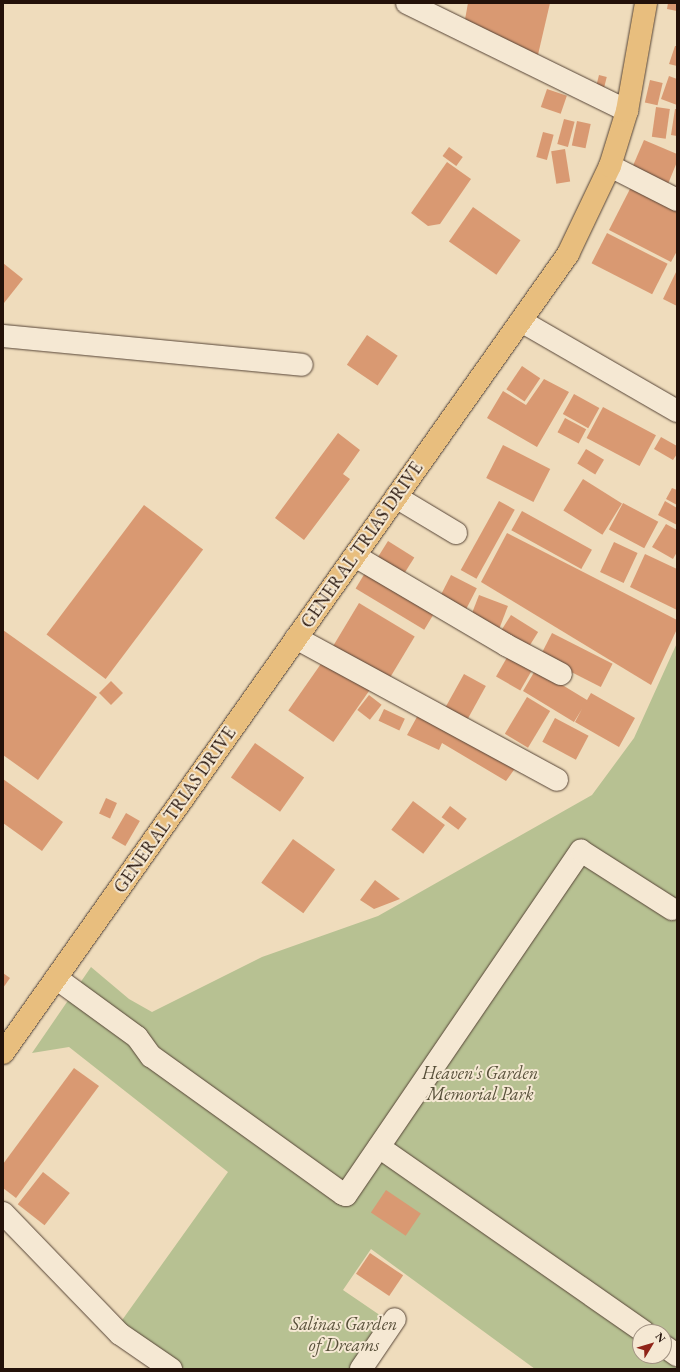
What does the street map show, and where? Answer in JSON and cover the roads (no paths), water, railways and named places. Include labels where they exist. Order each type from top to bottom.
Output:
[{"type":"main road","name":"GENERAL TRIAS DRIVE","points":[[3,1053],[568,254],[610,166],[627,111],[646,3]]},
{"type":"street","points":[[407,3],[627,111]]},
{"type":"street","points":[[610,166],[677,200]]},
{"type":"street","points":[[521,321],[677,411]]},
{"type":"street","points":[[3,336],[302,365]]},
{"type":"street","points":[[396,497],[456,533]]},
{"type":"street","points":[[355,556],[506,645],[561,674]]},
{"type":"street","points":[[296,638],[557,780]]},
{"type":"street","points":[[52,984],[137,1037],[151,1056],[343,1194],[348,1193],[581,851],[675,908]]},
{"type":"street","points":[[379,1147],[633,1324]]},
{"type":"street","points":[[3,1213],[120,1334],[171,1369]]},
{"type":"street","points":[[361,1369],[396,1319]]},
{"type":"park label","name":"Heaven's Garden Memorial Park","points":[[480,1084]]},
{"type":"park label","name":"Salinas Garden of Dreams","points":[[344,1335]]}]
